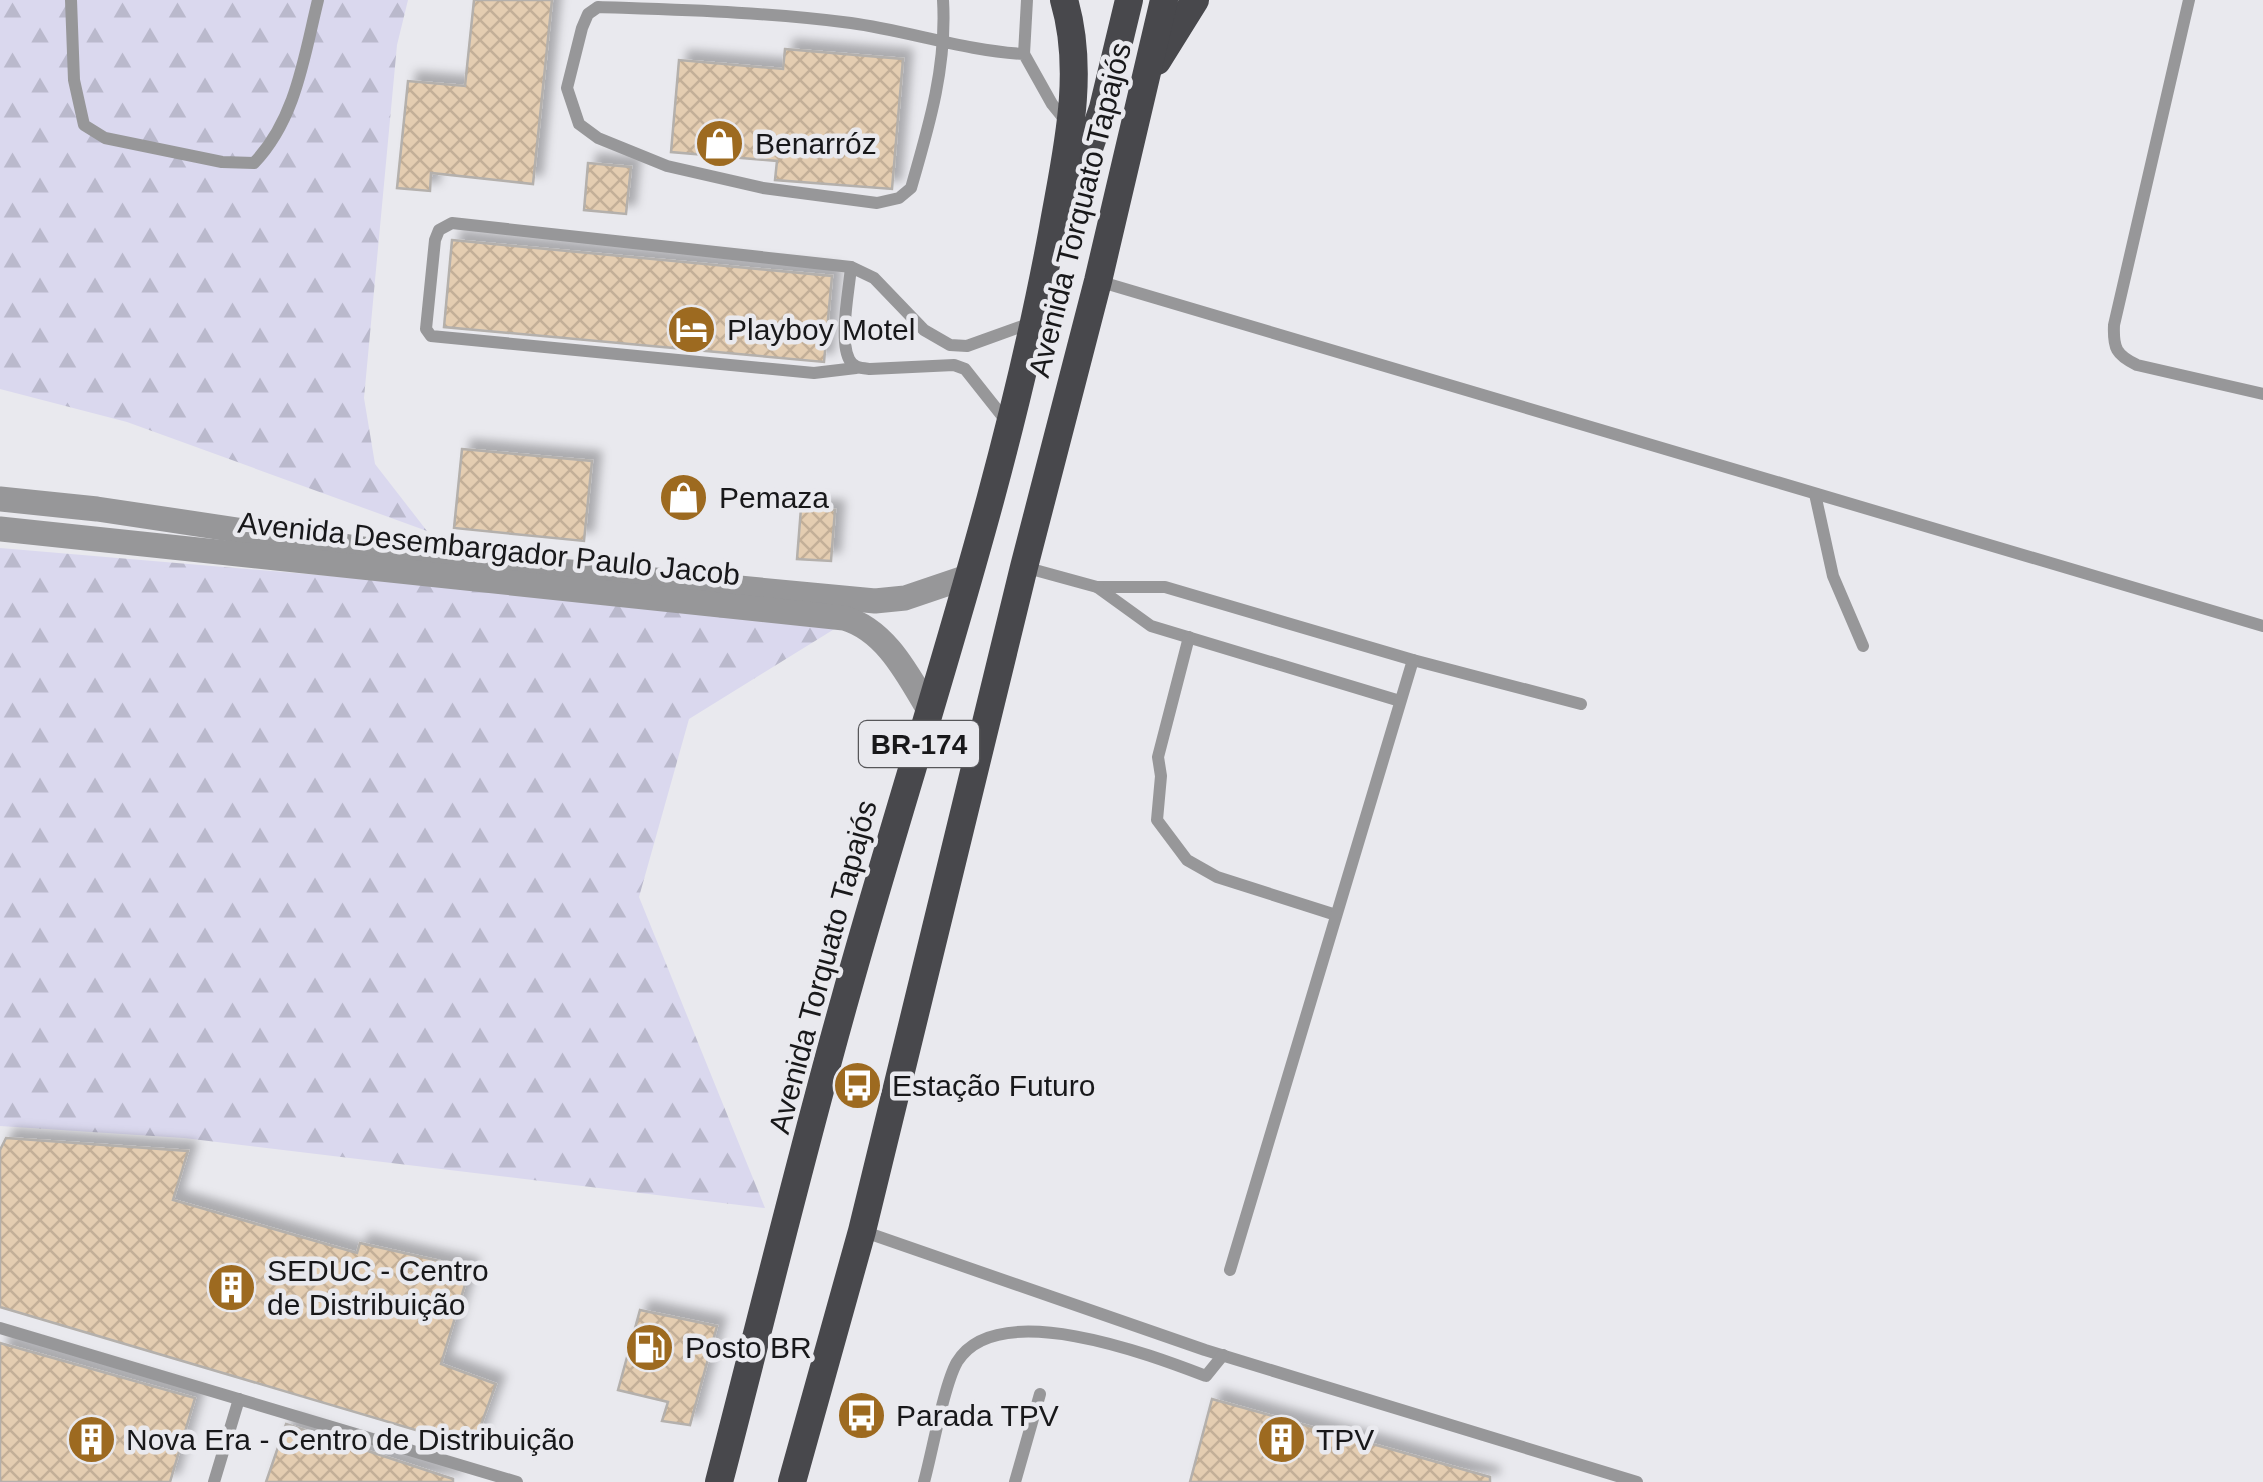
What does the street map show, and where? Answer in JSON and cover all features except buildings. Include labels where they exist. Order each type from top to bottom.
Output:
[{"type":"highway","name":"Avenida Torquato Tapajós","points":[[719,1482],[844,1005],[967,577],[1042,289],[1070,127],[1074,68],[1064,0]]},
{"type":"highway","points":[[1042,289],[1103,108],[1129,0]]},
{"type":"highway","name":"Avenida Torquato Tapajós","points":[[792,1482],[862,1231],[1164,0]]},
{"type":"highway","points":[[1145,79],[1196,0]]},
{"type":"street","name":"Avenida Desembargador Paulo Jacob","points":[[0,499],[424,558],[875,602],[905,598],[967,577]]},
{"type":"street","points":[[30,532],[35,503]]},
{"type":"street","name":"Avenida Desembargador Paulo Jacob","points":[[0,529],[844,618],[858,622],[881,640],[908,674],[928,710]]},
{"type":"lane","points":[[71,0],[74,80],[84,125],[105,138],[222,162],[254,163],[274,143],[294,98],[318,0]]},
{"type":"lane","points":[[943,0],[944,40],[938,94],[911,188],[899,198],[877,203],[763,188],[667,166],[598,138],[579,124],[567,88],[582,28],[588,14],[598,6],[834,22],[944,40],[992,52],[1024,54]]},
{"type":"lane","points":[[1027,0],[1024,54],[1070,127]]},
{"type":"lane","points":[[2189,0],[2114,325],[2114,344],[2118,356],[2138,365],[2263,394]]},
{"type":"lane","points":[[1009,424],[965,369],[954,365],[856,368],[814,374],[430,336],[426,329],[435,240],[439,230],[452,223],[851,267],[874,278],[924,330],[950,345],[967,346],[1034,322]]},
{"type":"lane","points":[[851,267],[845,342],[849,361],[856,368]]},
{"type":"lane","points":[[1098,281],[2263,626]]},
{"type":"lane","points":[[1816,494],[1833,576],[1863,646]]},
{"type":"lane","points":[[1024,567],[1098,587],[1165,587],[1413,660],[1581,704]]},
{"type":"lane","points":[[1098,587],[1151,626],[1400,701]]},
{"type":"lane","points":[[1189,637],[1158,757],[1158,820],[1187,860],[1217,877],[1336,915]]},
{"type":"lane","points":[[1230,1270],[1413,660]]},
{"type":"lane","points":[[862,1231],[1223,1355],[1637,1482]]},
{"type":"lane","points":[[0,1328],[516,1482]]},
{"type":"lane","points":[[924,1482],[957,1362],[976,1343],[1004,1331],[1073,1336],[1109,1344],[1206,1376],[1223,1355]]},
{"type":"lane","points":[[1015,1482],[1040,1394]]},
{"type":"lane","points":[[214,1482],[239,1399]]},
{"type":"green space","points":[[0,0],[408,0],[397,45],[364,398],[375,464],[427,531],[127,422],[0,389]]},
{"type":"green space","points":[[0,548],[849,620],[689,719],[639,897],[765,1208],[184,1138],[0,1126]]},
{"type":"place","name":"Benarróz","points":[[720,144]]},
{"type":"place","name":"Playboy Motel","points":[[692,330]]},
{"type":"place","name":"Pemaza","points":[[684,498]]},
{"type":"place","name":"Estação Futuro","points":[[857,1086]]},
{"type":"place","name":"SEDUC - Centro de Distribuição","points":[[232,1288]]},
{"type":"place","name":"Posto BR","points":[[650,1348]]},
{"type":"place","name":"Parada TPV","points":[[861,1416]]},
{"type":"place","name":"Nova Era - Centro de Distribuição","points":[[91,1440]]},
{"type":"place","name":"TPV","points":[[1281,1440]]}]
